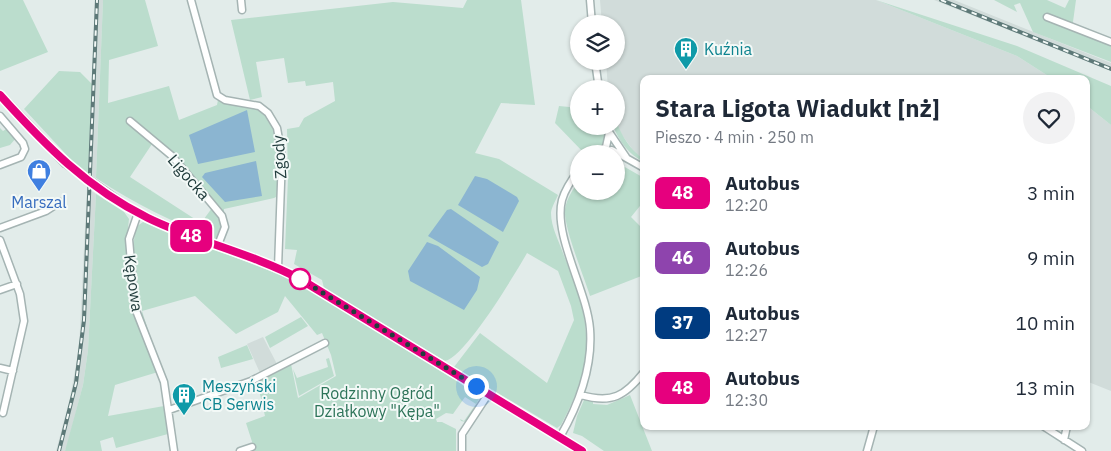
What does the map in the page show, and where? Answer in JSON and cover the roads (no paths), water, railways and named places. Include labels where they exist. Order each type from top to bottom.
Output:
[{"type":"street","name":"Zgody","points":[[191,0],[217,95],[225,100],[259,106],[268,113],[277,128],[282,156],[278,268]]},
{"type":"street","points":[[241,0],[242,10]]},
{"type":"street","points":[[590,0],[591,15]]},
{"type":"street","points":[[1047,17],[1111,42]]},
{"type":"street","points":[[0,95],[65,163],[126,206],[173,229],[278,268],[315,287],[582,451]]},
{"type":"street","points":[[0,165],[21,157],[25,149],[23,142],[1,117]]},
{"type":"street","name":"Ligocka","points":[[130,121],[172,156],[222,216],[225,227],[218,245]]},
{"type":"street","points":[[612,135],[628,159]]},
{"type":"street","points":[[625,157],[640,166]]},
{"type":"street","points":[[560,437],[581,395],[588,368],[590,329],[585,303],[565,240],[561,216],[564,196],[570,186]]},
{"type":"street","points":[[0,228],[46,211],[60,202]]},
{"type":"street","name":"Kępowa","points":[[138,213],[129,238],[135,308],[162,375],[174,451]]},
{"type":"street","points":[[0,240],[17,284],[24,321],[3,413]]},
{"type":"street","points":[[0,290],[17,284]]},
{"type":"street","points":[[169,410],[252,381],[325,343]]},
{"type":"street","points":[[0,368],[13,371]]},
{"type":"street","points":[[581,395],[606,399],[621,395],[640,376]]},
{"type":"street","points":[[462,451],[462,434],[489,393]]},
{"type":"street","points":[[867,451],[873,430]]},
{"type":"street","points":[[1049,430],[1082,451]]},
{"type":"street","points":[[1064,440],[1066,430]]},
{"type":"street","points":[[240,451],[252,447]]},
{"type":"water","points":[[247,110],[255,152],[198,164],[189,135]]},
{"type":"water","points":[[256,161],[262,196],[225,202],[202,177],[205,173]]},
{"type":"water","points":[[475,176],[487,179],[517,197],[519,201],[503,232],[458,205]]},
{"type":"water","points":[[451,209],[499,242],[488,264],[482,267],[428,236],[447,210]]},
{"type":"water","points":[[427,242],[438,246],[480,277],[477,290],[464,310],[410,281],[408,271]]},
{"type":"railway","points":[[59,451],[76,383],[84,320],[97,0]]},
{"type":"railway","points":[[941,0],[1111,69]]},
{"type":"place","name":"Kuźnia","points":[[686,70]]},
{"type":"place","name":"Marszal","points":[[39,192]]},
{"type":"place","name":"Meszyński CB Serwis","points":[[184,416]]},
{"type":"park label","name":"Rodzinny Ogród Działkowy \"Kępa\"","points":[[377,402]]}]
